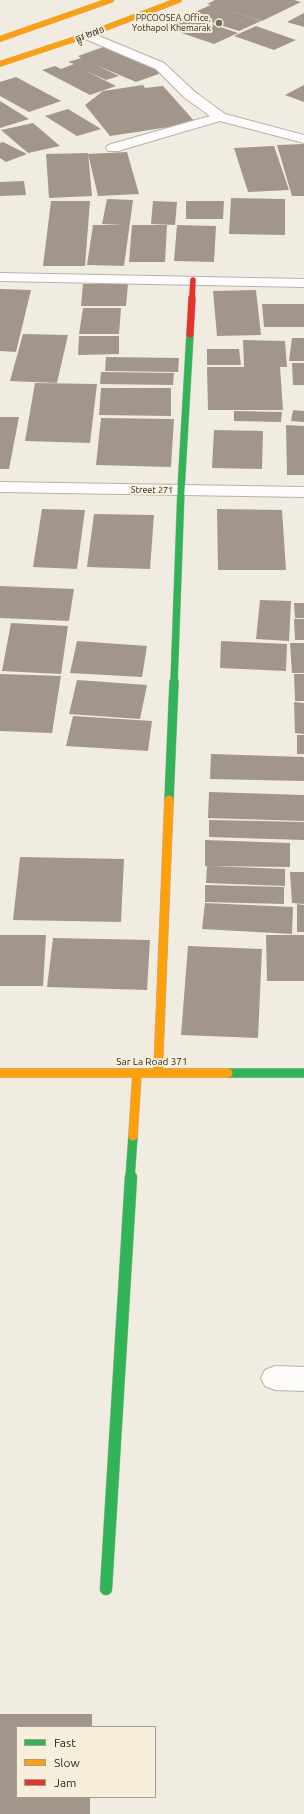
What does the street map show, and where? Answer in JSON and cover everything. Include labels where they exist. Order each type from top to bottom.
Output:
[{"type":"street","points":[[0,39],[111,0]]},
{"type":"street","name":"ផ្លូវ ២៧១","points":[[0,64],[87,35],[179,0]]},
{"type":"street","points":[[87,35],[160,66],[190,95],[220,117],[304,139]]},
{"type":"street","points":[[112,148],[220,117]]},
{"type":"street","points":[[0,277],[304,282]]},
{"type":"street","points":[[158,1073],[182,490],[193,280]]},
{"type":"street","name":"Street 271","points":[[0,487],[304,492]]},
{"type":"street","name":"Sar La Road 371","points":[[0,1073],[304,1073]]},
{"type":"street","points":[[106,1589],[138,1073]]},
{"type":"street","points":[[275,1378],[304,1379]]},
{"type":"building","points":[[215,0],[294,0],[301,2],[262,21],[221,8],[261,21],[239,31],[188,15],[211,5],[207,4]]},
{"type":"building","points":[[304,13],[304,27],[287,22]]},
{"type":"building","points":[[185,15],[238,33],[214,44],[161,26]]},
{"type":"building","points":[[256,26],[296,40],[274,50],[234,36]]},
{"type":"building","points":[[106,46],[164,72],[136,82],[96,65],[119,76],[106,80],[84,70],[116,86],[90,95],[42,70],[55,66],[61,69],[74,64],[68,62],[81,58],[78,56]]},
{"type":"building","points":[[16,77],[61,101],[29,112],[0,96],[0,82]]},
{"type":"building","points":[[143,85],[145,88],[163,86],[196,123],[110,136],[85,105],[103,91]]},
{"type":"building","points":[[304,85],[304,102],[285,95]]},
{"type":"building","points":[[0,101],[29,119],[0,128]]},
{"type":"building","points":[[68,109],[101,129],[77,136],[45,116]]},
{"type":"building","points":[[33,123],[60,146],[28,153],[1,130]]},
{"type":"building","points":[[3,142],[27,154],[6,162],[0,158],[0,143]]},
{"type":"building","points":[[304,144],[304,196],[292,196],[277,145]]},
{"type":"building","points":[[274,146],[289,190],[248,192],[234,148]]},
{"type":"building","points":[[127,152],[139,194],[98,196],[88,154]]},
{"type":"building","points":[[88,153],[92,196],[49,198],[46,154]]},
{"type":"building","points":[[24,181],[26,195],[0,196],[0,182]]},
{"type":"building","points":[[231,198],[285,199],[285,235],[229,234]]},
{"type":"building","points":[[107,199],[133,200],[124,266],[87,265],[93,225],[123,225],[102,224]]},
{"type":"building","points":[[51,201],[90,201],[85,266],[43,266]]},
{"type":"building","points":[[153,201],[177,202],[175,225],[151,224]]},
{"type":"building","points":[[186,201],[224,201],[223,219],[186,219]]},
{"type":"building","points":[[132,225],[167,225],[165,262],[129,262]]},
{"type":"building","points":[[177,225],[216,226],[214,262],[174,261]]},
{"type":"building","points":[[83,284],[128,284],[126,306],[81,306]]},
{"type":"building","points":[[0,289],[31,290],[16,352],[0,351]]},
{"type":"building","points":[[256,290],[261,335],[217,336],[213,291]]},
{"type":"building","points":[[262,304],[304,304],[304,327],[264,327]]},
{"type":"building","points":[[83,308],[121,308],[119,334],[79,334]]},
{"type":"building","points":[[23,334],[68,335],[57,383],[10,381]]},
{"type":"building","points":[[79,336],[119,336],[119,354],[78,355]]},
{"type":"building","points":[[292,338],[304,338],[304,361],[289,361]]},
{"type":"building","points":[[243,340],[285,341],[287,367],[280,367],[283,410],[208,410],[207,367],[244,367]]},
{"type":"building","points":[[207,349],[239,349],[241,365],[207,365]]},
{"type":"building","points":[[106,357],[179,358],[178,372],[105,371]]},
{"type":"building","points":[[292,363],[304,363],[304,385],[293,385]]},
{"type":"building","points":[[101,372],[174,373],[173,385],[100,384]]},
{"type":"building","points":[[35,383],[97,384],[90,443],[25,441]]},
{"type":"building","points":[[101,388],[171,388],[171,416],[99,415]]},
{"type":"building","points":[[293,410],[304,411],[304,422],[291,421]]},
{"type":"building","points":[[234,411],[282,412],[281,422],[234,421]]},
{"type":"building","points":[[0,417],[19,417],[9,469],[0,469]]},
{"type":"building","points":[[101,418],[174,419],[171,467],[96,465]]},
{"type":"building","points":[[286,425],[304,426],[304,475],[287,475]]},
{"type":"building","points":[[214,430],[263,431],[262,469],[212,468]]},
{"type":"building","points":[[42,509],[85,510],[77,569],[33,567]]},
{"type":"building","points":[[217,509],[282,510],[286,570],[218,570]]},
{"type":"building","points":[[94,514],[154,515],[150,569],[87,567]]},
{"type":"building","points":[[0,586],[74,589],[69,621],[0,618]]},
{"type":"building","points":[[260,600],[291,601],[289,641],[256,639]]},
{"type":"building","points":[[294,603],[304,603],[304,618],[295,618]]},
{"type":"building","points":[[294,619],[304,619],[304,640],[295,640]]},
{"type":"building","points":[[11,623],[68,626],[61,674],[2,671]]},
{"type":"building","points":[[77,641],[147,646],[142,677],[70,673]]},
{"type":"building","points":[[221,641],[287,644],[286,671],[220,668]]},
{"type":"building","points":[[290,643],[304,643],[304,673],[292,673]]},
{"type":"building","points":[[0,674],[61,676],[52,733],[0,731]]},
{"type":"building","points":[[294,674],[304,674],[304,701],[295,701]]},
{"type":"building","points":[[77,680],[147,685],[140,719],[69,714]]},
{"type":"building","points":[[294,702],[304,703],[304,734],[295,733]]},
{"type":"building","points":[[73,716],[152,721],[148,751],[66,746]]},
{"type":"building","points":[[297,735],[304,735],[304,754],[297,754]]},
{"type":"building","points":[[211,754],[304,757],[304,781],[210,779]]},
{"type":"building","points":[[209,792],[304,795],[304,821],[208,818]]},
{"type":"building","points":[[209,820],[304,822],[304,840],[209,837]]},
{"type":"building","points":[[205,840],[290,843],[290,867],[205,866]]},
{"type":"building","points":[[20,857],[124,859],[121,922],[13,920]]},
{"type":"building","points":[[207,866],[285,869],[285,886],[206,883]]},
{"type":"building","points":[[290,872],[304,872],[304,904],[292,903]]},
{"type":"building","points":[[205,885],[284,887],[284,904],[205,902]]},
{"type":"building","points":[[205,903],[293,907],[292,934],[202,929]]},
{"type":"building","points":[[297,904],[304,905],[304,932],[297,932]]},
{"type":"building","points":[[0,935],[46,935],[43,986],[0,986]]},
{"type":"building","points":[[266,935],[304,935],[304,981],[267,981]]},
{"type":"building","points":[[53,938],[150,940],[147,990],[47,987]]},
{"type":"building","points":[[188,946],[262,949],[258,1038],[181,1035]]},
{"type":"building","points":[[0,1714],[92,1714],[92,1726],[16,1726],[16,1798],[90,1798],[90,1814],[0,1814]]},
{"type":"traffic: fast","points":[[169,800],[181,490],[190,334]]},
{"type":"traffic: fast","points":[[228,1073],[304,1073]]},
{"type":"traffic: fast","points":[[106,1589],[133,1136]]},
{"type":"traffic: slow","points":[[0,39],[111,0]]},
{"type":"traffic: slow","points":[[0,64],[87,35],[179,0]]},
{"type":"traffic: slow","points":[[158,1073],[169,800]]},
{"type":"traffic: slow","points":[[0,1073],[228,1073]]},
{"type":"traffic: slow","points":[[133,1136],[137,1073]]},
{"type":"traffic: jam","points":[[190,334],[193,280]]},
{"type":"place","name":"PPCOOSEA Office, Yothapol Khemarak","points":[[219,23]]}]
